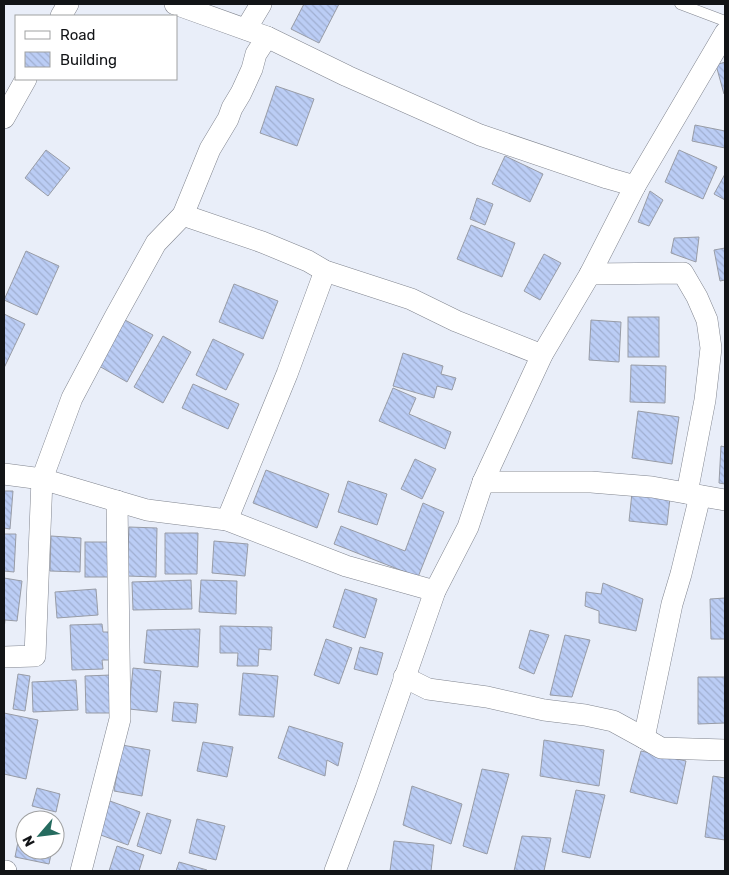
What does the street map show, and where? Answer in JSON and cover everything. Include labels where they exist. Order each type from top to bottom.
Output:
[{"type":"street","points":[[62,15],[68,4]]},
{"type":"street","points":[[175,4],[268,37],[347,76],[480,135],[635,186]]},
{"type":"street","points":[[246,29],[261,4]]},
{"type":"street","points":[[335,871],[366,789],[435,591],[468,527],[483,482],[542,355],[590,274],[635,186],[725,33]]},
{"type":"street","points":[[4,657],[35,656],[42,479],[72,398],[156,243],[183,215],[210,149],[241,93],[256,54],[268,37]]},
{"type":"street","points":[[4,118],[25,80]]},
{"type":"street","points":[[183,215],[262,242],[308,261],[325,271],[411,299],[456,321],[542,355]]},
{"type":"street","points":[[227,520],[287,374],[325,271]]},
{"type":"street","points":[[590,274],[683,273],[697,297],[706,320],[711,348],[694,494],[681,574],[672,604],[644,738]]},
{"type":"street","points":[[4,474],[42,479],[147,510],[227,520],[346,566],[435,591]]},
{"type":"street","points":[[483,482],[592,482],[652,487],[725,500]]},
{"type":"street","points":[[81,871],[120,719],[117,501]]},
{"type":"street","points":[[404,677],[428,689],[487,697],[544,710],[585,715],[613,721],[661,748],[725,750]]},
{"type":"lane","points":[[680,4],[725,21]]},
{"type":"building","points":[[304,4],[339,4],[319,43],[291,29]]},
{"type":"building","points":[[725,62],[725,93],[724,94],[716,65]]},
{"type":"building","points":[[276,86],[314,99],[297,146],[260,133]]},
{"type":"building","points":[[695,125],[725,131],[725,148],[692,141]]},
{"type":"building","points":[[46,150],[70,168],[48,196],[25,178]]},
{"type":"building","points":[[679,150],[717,167],[703,199],[665,182]]},
{"type":"building","points":[[505,156],[543,174],[530,202],[492,184]]},
{"type":"building","points":[[725,174],[725,200],[714,194]]},
{"type":"building","points":[[650,191],[663,200],[649,226],[638,222]]},
{"type":"building","points":[[477,198],[493,204],[485,225],[470,219]]},
{"type":"building","points":[[471,225],[515,243],[502,277],[457,259]]},
{"type":"building","points":[[699,237],[696,262],[671,253],[674,238]]},
{"type":"building","points":[[725,248],[725,280],[720,281],[714,250]]},
{"type":"building","points":[[26,251],[59,266],[37,315],[4,300]]},
{"type":"building","points":[[544,254],[561,263],[540,300],[524,291]]},
{"type":"building","points":[[234,284],[278,301],[263,339],[219,322]]},
{"type":"building","points":[[4,314],[25,324],[4,368]]},
{"type":"building","points":[[628,317],[659,317],[659,357],[628,357]]},
{"type":"building","points":[[125,320],[153,335],[127,382],[99,366]]},
{"type":"building","points":[[591,320],[621,322],[619,362],[589,360]]},
{"type":"building","points":[[163,336],[191,352],[163,403],[134,387]]},
{"type":"building","points":[[213,339],[244,354],[226,390],[196,375]]},
{"type":"building","points":[[403,353],[443,366],[441,374],[456,378],[452,390],[437,386],[434,398],[393,386]]},
{"type":"building","points":[[631,365],[666,366],[665,403],[630,402]]},
{"type":"building","points":[[193,384],[239,404],[228,429],[182,408]]},
{"type":"building","points":[[393,388],[416,398],[409,414],[451,432],[445,449],[379,421]]},
{"type":"building","points":[[638,411],[679,417],[672,464],[632,458]]},
{"type":"building","points":[[721,446],[725,447],[725,484],[719,483]]},
{"type":"building","points":[[415,459],[436,469],[422,499],[401,489]]},
{"type":"building","points":[[266,470],[329,494],[317,528],[253,503]]},
{"type":"building","points":[[348,481],[387,494],[377,525],[338,512]]},
{"type":"building","points":[[4,491],[13,491],[10,529],[4,528]]},
{"type":"building","points":[[632,493],[670,498],[667,525],[629,521]]},
{"type":"building","points":[[423,503],[444,512],[418,577],[334,544],[341,526],[405,551]]},
{"type":"building","points":[[129,527],[157,528],[156,577],[127,576]]},
{"type":"building","points":[[165,533],[198,533],[197,574],[165,574]]},
{"type":"building","points":[[4,534],[16,534],[14,572],[4,571]]},
{"type":"building","points":[[51,536],[81,538],[80,572],[50,571]]},
{"type":"building","points":[[214,541],[248,544],[245,576],[212,573]]},
{"type":"building","points":[[85,542],[109,542],[109,577],[85,577]]},
{"type":"building","points":[[4,578],[22,581],[17,621],[5,620],[4,629]]},
{"type":"building","points":[[191,580],[192,609],[133,610],[132,582]]},
{"type":"building","points":[[201,580],[237,581],[236,614],[199,612]]},
{"type":"building","points":[[603,583],[643,599],[636,631],[599,623],[599,611],[585,606],[586,592],[601,594]]},
{"type":"building","points":[[96,589],[98,615],[57,618],[55,592]]},
{"type":"building","points":[[345,589],[377,599],[365,638],[333,627]]},
{"type":"building","points":[[725,598],[725,639],[711,639],[710,599]]},
{"type":"building","points":[[102,624],[103,632],[109,632],[110,660],[102,660],[103,669],[72,670],[70,625]]},
{"type":"building","points":[[220,626],[272,627],[271,650],[259,649],[258,666],[237,666],[238,653],[220,653]]},
{"type":"building","points":[[200,629],[198,667],[144,663],[147,630]]},
{"type":"building","points":[[530,630],[549,635],[534,674],[519,668]]},
{"type":"building","points":[[565,635],[590,640],[572,697],[550,695]]},
{"type":"building","points":[[326,639],[352,648],[339,684],[314,675]]},
{"type":"building","points":[[360,647],[383,653],[377,675],[354,669]]},
{"type":"building","points":[[133,668],[161,671],[157,712],[129,709]]},
{"type":"building","points":[[243,673],[278,676],[274,717],[239,715]]},
{"type":"building","points":[[18,674],[30,676],[25,711],[13,709]]},
{"type":"building","points":[[111,675],[111,713],[86,713],[85,676]]},
{"type":"building","points":[[698,677],[725,677],[725,723],[698,724]]},
{"type":"building","points":[[76,680],[78,710],[33,712],[32,682]]},
{"type":"building","points":[[174,702],[198,704],[196,723],[172,721]]},
{"type":"building","points":[[4,713],[38,720],[26,779],[4,774]]},
{"type":"building","points":[[289,726],[343,743],[338,766],[327,760],[325,776],[278,758]]},
{"type":"building","points":[[544,740],[604,750],[599,786],[540,776]]},
{"type":"building","points":[[203,742],[233,747],[227,777],[197,771]]},
{"type":"building","points":[[122,745],[150,750],[142,796],[114,791]]},
{"type":"building","points":[[641,751],[686,761],[677,804],[630,792]]},
{"type":"building","points":[[482,769],[509,774],[487,854],[463,846]]},
{"type":"building","points":[[713,776],[725,778],[725,840],[705,837]]},
{"type":"building","points":[[412,786],[462,804],[451,844],[403,825]]},
{"type":"building","points":[[37,788],[60,794],[56,810],[32,806]]},
{"type":"building","points":[[576,790],[605,795],[590,858],[562,852]]},
{"type":"building","points":[[110,801],[140,812],[128,845],[98,834]]},
{"type":"building","points":[[147,813],[171,820],[161,854],[137,846]]},
{"type":"building","points":[[197,819],[225,826],[216,860],[189,853]]},
{"type":"building","points":[[522,836],[551,838],[544,871],[514,871]]},
{"type":"building","points":[[394,841],[434,845],[431,871],[390,871]]},
{"type":"building","points":[[117,846],[144,855],[139,871],[109,871]]},
{"type":"building","points":[[30,860],[50,860],[49,864]]},
{"type":"building","points":[[179,862],[207,870],[207,871],[176,871]]}]
